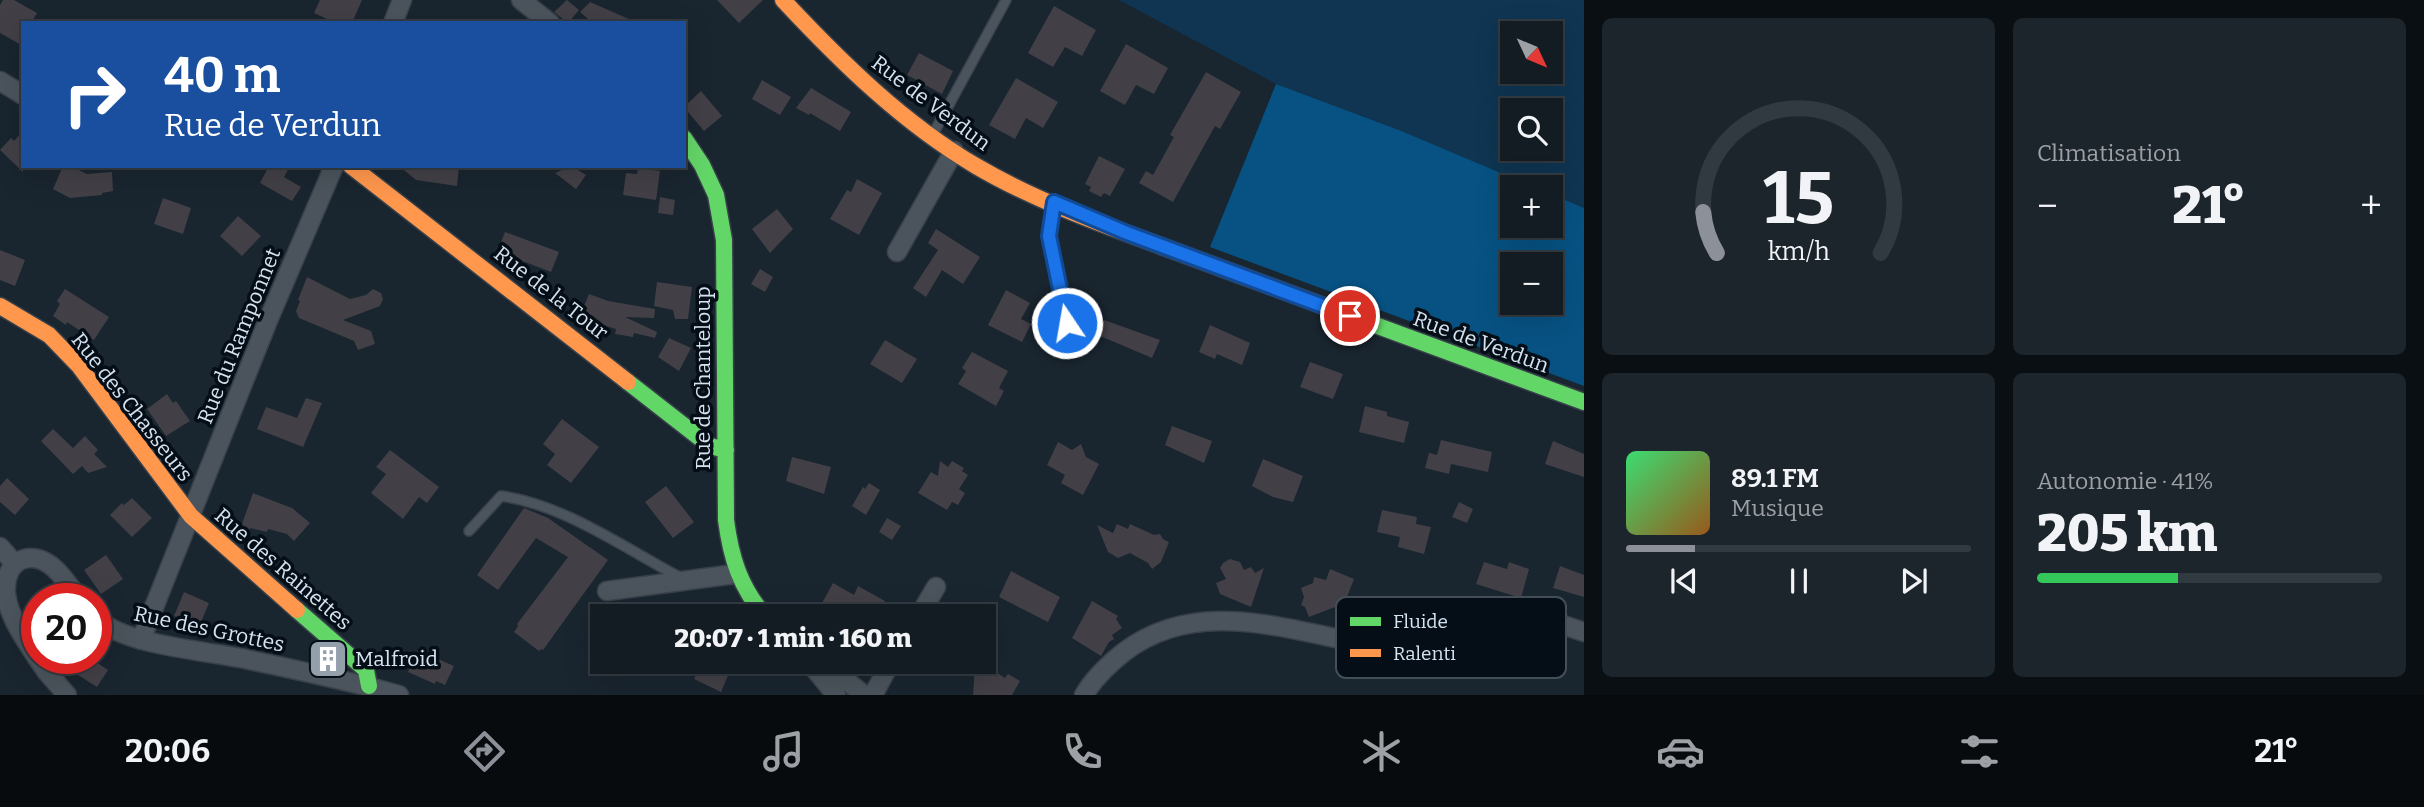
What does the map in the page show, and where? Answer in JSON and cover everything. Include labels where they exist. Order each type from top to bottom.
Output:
[{"type":"street","points":[[394,21],[402,0]]},
{"type":"street","points":[[522,0],[548,21]]},
{"type":"street","name":"Rue de Verdun","points":[[783,0],[850,66],[932,135],[976,166],[1127,233],[1584,402]]},
{"type":"street","points":[[0,81],[21,94]]},
{"type":"street","name":"Rue de Chanteloup","points":[[686,141],[702,165],[716,195],[723,240],[726,520],[735,574],[754,604]]},
{"type":"street","points":[[897,252],[954,151]]},
{"type":"street","name":"Rue du Ramponnet","points":[[141,640],[267,323],[333,168]]},
{"type":"street","name":"Rue de la Tour","points":[[354,168],[710,446],[726,450]]},
{"type":"street","name":"Rue des Chasseurs","points":[[0,306],[49,335],[79,366],[191,516]]},
{"type":"street","name":"Rue des Rainettes","points":[[191,516],[366,670],[369,686]]},
{"type":"street","points":[[0,547],[14,563]]},
{"type":"street","points":[[21,632],[7,596],[9,571],[14,563],[31,558],[42,561],[54,568],[66,583]]},
{"type":"street","points":[[607,591],[735,574]]},
{"type":"street","points":[[926,604],[936,587]]},
{"type":"street","points":[[1084,695],[1112,662],[1132,646],[1178,625],[1205,620],[1236,621],[1267,624],[1336,638]]},
{"type":"street","points":[[1566,626],[1584,632]]},
{"type":"street","name":"Rue des Grottes","points":[[112,629],[121,635],[141,640],[369,686],[399,695]]},
{"type":"street","points":[[49,674],[67,695]]},
{"type":"street","points":[[819,674],[836,695]]},
{"type":"street","points":[[838,674],[864,695]]},
{"type":"street","points":[[873,695],[884,674]]},
{"type":"lane","points":[[932,135],[1006,0]]},
{"type":"lane","points":[[1054,202],[1049,236],[1067,323]]},
{"type":"lane","points":[[468,531],[501,496],[524,499],[553,509],[686,581]]},
{"type":"shaded area","points":[[1119,0],[1584,0],[1584,208],[1563,199],[1563,175],[1506,175],[1399,130],[1276,84]]},
{"type":"shaded area","points":[[1276,84],[1399,130],[1506,175],[1500,175],[1500,238],[1563,238],[1563,199],[1584,208],[1584,386],[1210,247]]},
{"type":"building","points":[[3,0],[14,0],[37,13],[32,21],[21,21],[21,45],[0,33],[0,5]]},
{"type":"building","points":[[320,0],[362,0],[353,21],[332,21],[314,13]]},
{"type":"building","points":[[567,0],[579,10],[570,21],[565,21],[554,12]]},
{"type":"building","points":[[717,0],[763,0],[739,23]]},
{"type":"building","points":[[590,2],[633,21],[591,21],[580,12]]},
{"type":"building","points":[[1054,6],[1096,30],[1082,56],[1065,47],[1053,67],[1028,53]]},
{"type":"building","points":[[1126,44],[1168,68],[1154,94],[1136,85],[1125,105],[1100,91]]},
{"type":"building","points":[[919,53],[953,71],[942,94],[907,75]]},
{"type":"building","points":[[1206,72],[1241,92],[1220,129],[1215,126],[1173,202],[1139,183],[1146,171],[1153,175],[1174,137],[1170,135]]},
{"type":"building","points":[[1016,78],[1058,102],[1043,128],[1026,118],[1015,139],[989,125]]},
{"type":"building","points":[[762,80],[791,97],[780,115],[752,99]]},
{"type":"building","points":[[811,88],[851,112],[840,131],[796,108]]},
{"type":"building","points":[[701,91],[722,116],[704,131],[686,109],[686,105]]},
{"type":"building","points":[[21,133],[23,172],[0,150],[11,138],[14,141]]},
{"type":"building","points":[[1099,156],[1125,169],[1110,196],[1104,193],[1101,197],[1089,191],[1091,187],[1085,184]]},
{"type":"building","points":[[62,168],[74,168],[87,174],[112,172],[113,191],[102,195],[70,198],[53,189]]},
{"type":"building","points":[[268,168],[289,168],[284,177],[301,187],[292,201],[260,183]]},
{"type":"building","points":[[401,168],[459,168],[457,186],[416,180]]},
{"type":"building","points":[[574,168],[586,175],[576,189],[555,173]]},
{"type":"building","points":[[638,168],[660,171],[656,200],[623,195],[626,173],[637,174]]},
{"type":"building","points":[[857,179],[882,193],[859,235],[830,219],[847,190],[851,192]]},
{"type":"building","points":[[660,197],[675,200],[673,215],[658,213]]},
{"type":"building","points":[[163,198],[191,208],[183,234],[154,224]]},
{"type":"building","points":[[777,209],[793,229],[770,253],[752,229]]},
{"type":"building","points":[[238,216],[261,236],[242,256],[220,236]]},
{"type":"building","points":[[936,229],[980,257],[963,284],[942,270],[926,297],[913,288],[938,250],[928,243]]},
{"type":"building","points":[[505,232],[559,252],[551,272],[512,257],[510,261],[496,255]]},
{"type":"building","points":[[0,250],[25,260],[15,286],[0,280]]},
{"type":"building","points":[[760,269],[773,277],[765,292],[751,284]]},
{"type":"building","points":[[307,277],[350,299],[366,295],[373,289],[381,293],[383,299],[380,306],[343,320],[371,331],[375,344],[358,350],[354,341],[299,318],[296,311],[300,301],[298,300]]},
{"type":"building","points":[[657,282],[692,287],[688,319],[675,319],[673,310],[654,306]]},
{"type":"building","points":[[65,289],[109,317],[94,340],[53,316],[60,304],[57,301]]},
{"type":"building","points":[[1006,290],[1030,303],[1021,319],[1031,324],[1022,342],[988,325]]},
{"type":"building","points":[[589,294],[608,301],[655,309],[654,318],[625,317],[657,332],[655,338],[634,333],[633,337],[615,334],[616,329],[579,318]]},
{"type":"building","points":[[1104,320],[1160,340],[1152,358],[1098,335]]},
{"type":"building","points":[[1210,325],[1250,343],[1242,365],[1217,354],[1215,359],[1199,352]]},
{"type":"building","points":[[669,338],[691,348],[679,371],[658,357]]},
{"type":"building","points":[[885,340],[917,359],[902,383],[870,364]]},
{"type":"building","points":[[972,352],[1008,371],[999,388],[1004,391],[996,406],[958,384],[966,371],[962,368]]},
{"type":"building","points":[[1310,362],[1343,374],[1333,399],[1300,387]]},
{"type":"building","points":[[167,394],[173,403],[176,401],[190,421],[166,436],[147,409]]},
{"type":"building","points":[[306,398],[322,403],[303,447],[257,429],[266,407],[297,418]]},
{"type":"building","points":[[1365,406],[1409,422],[1404,443],[1359,432]]},
{"type":"building","points":[[562,419],[599,447],[571,483],[547,465],[555,454],[543,444]]},
{"type":"building","points":[[1172,426],[1212,441],[1204,463],[1165,445]]},
{"type":"building","points":[[53,429],[73,448],[85,436],[98,450],[94,454],[107,467],[88,473],[82,466],[73,474],[41,441]]},
{"type":"building","points":[[1441,440],[1492,452],[1488,472],[1451,464],[1449,474],[1425,468],[1429,453],[1437,455]]},
{"type":"building","points":[[1553,441],[1584,454],[1584,477],[1545,464]]},
{"type":"building","points":[[1058,442],[1072,450],[1081,444],[1086,457],[1099,464],[1083,495],[1061,483],[1065,475],[1047,465]]},
{"type":"building","points":[[390,450],[439,487],[427,503],[419,497],[403,519],[371,493],[386,474],[376,467]]},
{"type":"building","points":[[792,457],[831,467],[824,494],[786,481]]},
{"type":"building","points":[[1263,459],[1303,476],[1293,502],[1273,497],[1252,486]]},
{"type":"building","points":[[940,461],[948,467],[952,461],[964,468],[962,471],[968,475],[959,489],[965,493],[958,505],[952,502],[947,510],[918,493],[931,472],[938,476]]},
{"type":"building","points":[[7,478],[29,499],[15,515],[0,502],[0,486]]},
{"type":"building","points":[[869,483],[880,490],[866,515],[852,506],[863,487],[865,489]]},
{"type":"building","points":[[666,486],[694,522],[673,538],[645,502]]},
{"type":"building","points":[[253,493],[292,508],[310,523],[294,541],[287,534],[250,528],[245,544],[214,516],[242,524]]},
{"type":"building","points":[[132,498],[152,518],[132,537],[110,515],[122,503],[124,505]]},
{"type":"building","points":[[1459,502],[1473,509],[1467,523],[1452,517]]},
{"type":"building","points":[[524,508],[548,518],[608,560],[543,650],[539,651],[514,632],[517,624],[568,557],[536,538],[498,590],[477,575]]},
{"type":"building","points":[[1382,510],[1417,517],[1416,524],[1431,527],[1424,554],[1398,547],[1400,537],[1377,532]]},
{"type":"building","points":[[887,518],[901,526],[892,540],[879,532]]},
{"type":"building","points":[[1117,524],[1128,529],[1130,524],[1154,535],[1160,534],[1169,542],[1161,562],[1152,569],[1148,563],[1130,553],[1118,558],[1108,552],[1097,525],[1113,533]]},
{"type":"building","points":[[106,555],[123,579],[112,586],[112,583],[93,583],[84,570]]},
{"type":"building","points":[[1230,559],[1240,562],[1244,570],[1251,567],[1255,573],[1264,568],[1251,607],[1220,594],[1216,583],[1226,579],[1220,568]]},
{"type":"building","points":[[1484,562],[1507,569],[1509,562],[1529,569],[1521,597],[1476,584]]},
{"type":"building","points":[[1560,566],[1584,575],[1584,597],[1553,588]]},
{"type":"building","points":[[1330,569],[1354,579],[1347,597],[1336,597],[1336,607],[1309,617],[1305,607],[1301,605],[1304,597],[1301,588],[1313,583],[1314,577],[1326,580]]},
{"type":"building","points":[[1011,571],[1060,597],[1048,622],[999,597]]},
{"type":"building","points":[[833,583],[854,595],[858,586],[885,601],[883,604],[822,603]]},
{"type":"building","points":[[184,592],[209,603],[199,627],[174,616]]},
{"type":"building","points":[[1092,601],[1118,616],[1116,619],[1122,628],[1112,635],[1114,639],[1109,642],[1101,656],[1072,638]]},
{"type":"building","points":[[418,650],[454,666],[445,685],[436,681],[435,684],[408,672]]},
{"type":"building","points":[[996,672],[1005,678],[1008,674],[1020,681],[1012,695],[973,695],[974,674]]},
{"type":"building","points":[[76,674],[105,674],[97,687]]},
{"type":"building","points":[[696,674],[729,674],[721,692],[694,679]]},
{"type":"traffic: fast","points":[[686,141],[702,165],[716,195],[724,240],[726,520],[734,559],[743,583],[755,604]]},
{"type":"traffic: fast","points":[[1161,246],[1584,402]]},
{"type":"traffic: fast","points":[[628,382],[710,446],[726,450]]},
{"type":"traffic: fast","points":[[297,610],[366,670],[369,686]]},
{"type":"traffic: slow","points":[[783,0],[874,90],[949,149],[998,178],[1043,200],[1161,246]]},
{"type":"traffic: slow","points":[[354,168],[628,382]]},
{"type":"traffic: slow","points":[[0,306],[49,335],[79,366],[191,516],[297,610]]},
{"type":"place","name":"Malfroid","points":[[328,659]]},
{"type":"route","points":[[1067,323],[1049,236],[1054,202],[1127,233],[1350,316]]}]
